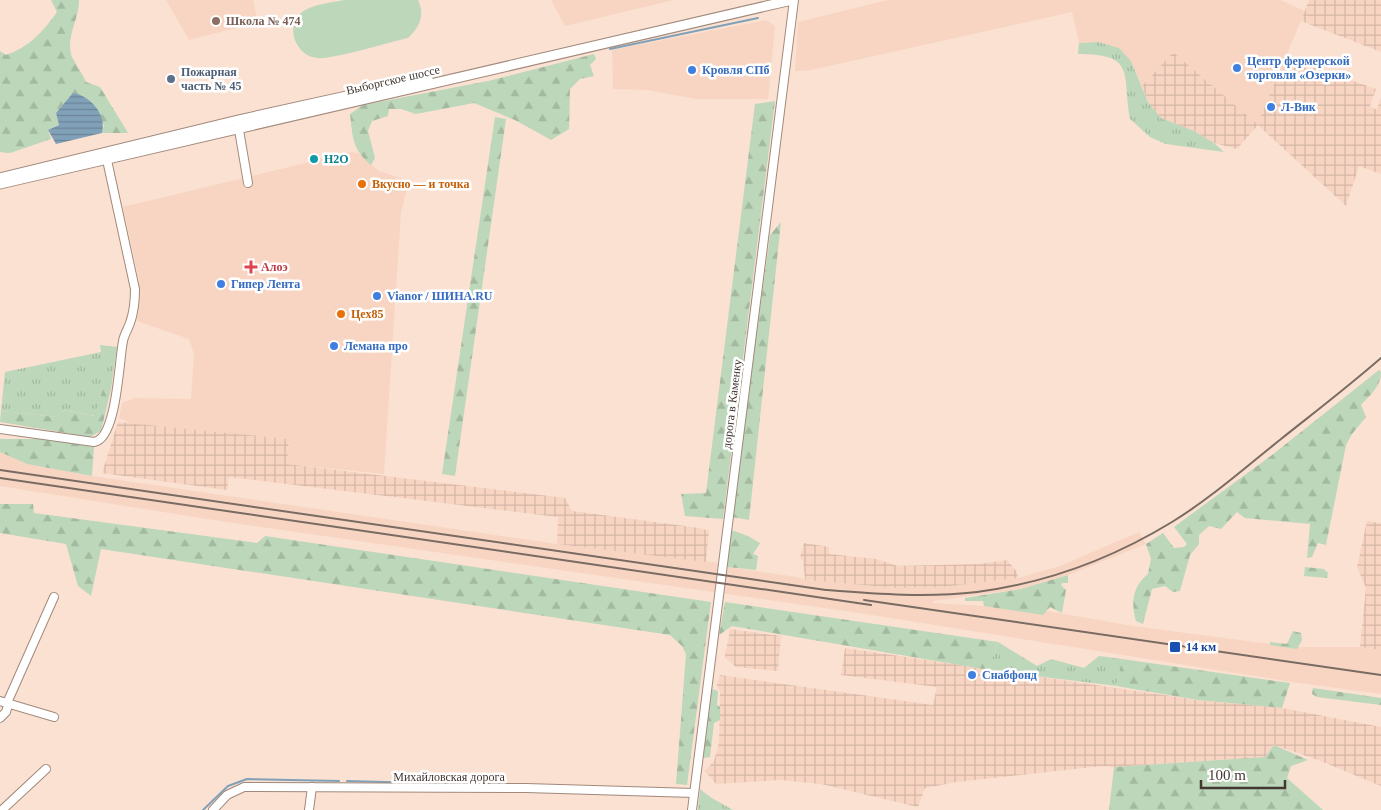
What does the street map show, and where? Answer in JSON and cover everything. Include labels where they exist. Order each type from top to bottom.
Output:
[{"type":"main road","name":"Выборгское шоссе","points":[[0,178],[238,120],[456,72],[765,0]]},
{"type":"main road","name":"Выборгское шоссе","points":[[0,184],[793,0]]},
{"type":"street","name":"дорога в Каменку","points":[[692,810],[793,0]]},
{"type":"street","points":[[238,120],[238,130],[248,183]]},
{"type":"street","points":[[0,429],[94,442],[99,441],[104,435],[116,395],[123,340],[135,303],[135,288],[107,160]]},
{"type":"street","points":[[0,718],[6,712],[5,703],[54,596]]},
{"type":"street","points":[[5,703],[54,717]]},
{"type":"street","points":[[2,810],[46,769]]},
{"type":"street","name":"Михайловская дорога","points":[[212,810],[227,795],[244,787],[526,788],[694,793]]},
{"type":"street","points":[[309,810],[312,787]]},
{"type":"shaded area","name":"Школа № 474","points":[[166,0],[253,0],[257,18],[252,24],[189,40]]},
{"type":"shaded area","points":[[551,0],[674,0],[565,26]]},
{"type":"shaded area","points":[[888,0],[1280,0],[1305,11],[1257,125],[1173,52],[1142,86],[1131,61],[1098,42],[1079,43],[1072,12],[811,70],[795,71],[798,22]]},
{"type":"shaded area","points":[[1309,0],[1381,0],[1381,52],[1301,21]]},
{"type":"shaded area","name":"Кровля СПб","points":[[766,20],[775,26],[768,99],[696,99],[647,90],[613,89],[612,50]]},
{"type":"shaded area","points":[[1173,52],[1257,124],[1286,57],[1376,89],[1370,106],[1377,110],[1381,97],[1381,174],[1359,166],[1346,206],[1258,125],[1237,149],[1214,143],[1194,131],[1161,118],[1148,102],[1142,86]]},
{"type":"shaded area","points":[[351,152],[358,153],[379,171],[409,181],[401,212],[384,474],[287,464],[289,439],[176,429],[129,423],[119,418],[122,403],[135,398],[191,399],[194,354],[189,339],[137,321],[139,279],[123,207]]},
{"type":"shaded area","points":[[118,422],[289,439],[287,464],[565,498],[572,511],[700,528],[709,531],[706,562],[557,544],[558,517],[229,477],[227,490],[102,473]]},
{"type":"shaded area","points":[[0,452],[27,464],[92,476],[557,544],[721,563],[727,567],[797,577],[805,580],[897,588],[943,587],[1018,578],[1060,566],[1139,532],[1146,544],[1068,575],[1021,589],[933,601],[933,603],[984,606],[1042,615],[1047,611],[1133,626],[1292,647],[1360,647],[1381,650],[1381,694],[1292,682],[859,613],[226,522],[0,486]]},
{"type":"shaded area","points":[[1367,521],[1381,523],[1381,650],[1360,647],[1366,588],[1357,567]]},
{"type":"shaded area","points":[[804,543],[829,547],[829,554],[876,559],[898,566],[979,564],[1007,560],[1017,572],[1018,578],[943,587],[897,588],[805,580],[803,560],[800,557]]},
{"type":"shaded area","points":[[730,629],[781,636],[778,671],[736,667],[725,657]]},
{"type":"shaded area","points":[[845,648],[1198,700],[1282,708],[1381,727],[1381,786],[1318,760],[1274,745],[1265,757],[1114,767],[1103,766],[957,782],[925,788],[918,807],[821,784],[780,780],[716,784],[705,771],[714,761],[719,742],[720,692],[717,685],[720,675],[933,705],[937,687],[841,675]]},
{"type":"green space","points":[[51,0],[79,0],[72,33],[71,54],[86,82],[100,87],[128,133],[102,133],[104,125],[74,93],[56,113],[59,125],[48,130],[51,139],[10,153],[0,152],[0,51],[6,55],[14,52],[29,43],[41,32],[57,12]]},
{"type":"green space","points":[[344,0],[418,0],[421,11],[420,21],[416,30],[408,38],[324,58],[310,56],[304,52],[295,41],[294,34],[296,20],[300,14],[315,6]]},
{"type":"green space","points":[[1098,42],[1119,48],[1131,61],[1148,102],[1161,118],[1194,131],[1214,143],[1224,152],[1166,144],[1150,137],[1130,119],[1126,79],[1118,63],[1110,58],[1097,55],[1078,54],[1079,43]]},
{"type":"green space","points":[[594,54],[596,59],[590,65],[594,76],[580,79],[570,89],[569,129],[551,140],[517,121],[474,103],[416,114],[401,109],[389,109],[388,116],[372,121],[368,131],[375,158],[371,165],[360,154],[354,143],[350,114],[363,105],[488,81]]},
{"type":"green space","points":[[775,101],[723,519],[685,516],[681,494],[706,493],[755,104]]},
{"type":"green space","points":[[495,117],[506,119],[455,476],[442,474]]},
{"type":"green space","points":[[781,222],[749,520],[732,517],[770,235]]},
{"type":"green space","points":[[100,345],[117,347],[111,389],[103,389],[95,416],[64,410],[56,417],[1,411],[5,372],[101,352]]},
{"type":"green space","points":[[1379,370],[1381,377],[1377,386],[1361,405],[1366,417],[1352,434],[1346,445],[1326,545],[1318,543],[1312,557],[1307,558],[1310,524],[1245,518],[1237,512],[1221,529],[1209,526],[1199,535],[1199,544],[1190,555],[1180,591],[1173,592],[1165,586],[1152,589],[1143,624],[1136,621],[1134,596],[1139,584],[1148,574],[1151,559],[1146,544],[1163,533],[1174,548],[1184,547],[1187,544],[1174,527],[1272,455]]},
{"type":"green space","points":[[103,389],[111,389],[101,431],[90,437],[0,422],[1,411],[56,417],[64,410],[94,416]]},
{"type":"green space","points":[[0,439],[44,439],[94,447],[92,476],[27,464],[0,452]]},
{"type":"green space","points":[[0,504],[33,504],[34,513],[257,543],[265,536],[711,602],[687,785],[676,784],[686,654],[682,646],[670,635],[101,549],[91,596],[78,586],[66,544],[0,533]]},
{"type":"green space","points":[[731,530],[760,543],[753,554],[758,556],[756,570],[727,567]]},
{"type":"green space","points":[[1305,567],[1324,569],[1328,573],[1327,578],[1304,576]]},
{"type":"green space","points":[[1068,575],[1068,583],[1062,583],[1061,585],[1066,590],[1062,613],[1050,607],[1043,615],[984,606],[983,601],[965,601],[965,598],[1021,589]]},
{"type":"green space","points":[[725,602],[998,642],[989,670],[732,626],[719,635]]},
{"type":"green space","points":[[1293,631],[1301,633],[1302,640],[1297,649],[1270,645],[1270,642],[1287,644]]},
{"type":"green space","points":[[998,642],[1037,666],[1051,659],[1084,668],[1099,656],[1122,659],[1116,686],[989,670]]},
{"type":"green space","points":[[1122,659],[1290,683],[1282,708],[1198,700],[1116,686]]},
{"type":"green space","points":[[1313,688],[1381,698],[1381,705],[1317,697],[1312,694]]},
{"type":"green space","points":[[712,689],[718,691],[717,705],[720,707],[720,720],[714,723],[710,757],[703,758]]},
{"type":"green space","points":[[1274,745],[1308,760],[1291,766],[1287,778],[1323,810],[1109,810],[1114,767],[1265,757]]},
{"type":"green space","points":[[700,789],[710,797],[733,810],[698,810]]},
{"type":"water","points":[[73,93],[86,98],[96,107],[102,120],[102,133],[56,144],[48,130],[59,125],[56,113]]},
{"type":"waterway","points":[[610,49],[758,18]]},
{"type":"waterway","points":[[203,810],[228,786],[247,779],[339,781]]},
{"type":"waterway","points":[[347,781],[421,783]]},
{"type":"railway","points":[[0,470],[826,590],[902,595],[958,594],[1003,588],[1053,575],[1103,558],[1150,535],[1214,493],[1381,358]]},
{"type":"railway","points":[[0,478],[871,605]]},
{"type":"railway","points":[[864,600],[1381,675]]},
{"type":"place","name":"Школа № 474","points":[[216,21]]},
{"type":"place","name":"Центр фермерской торговли «Озерки»","points":[[1237,68]]},
{"type":"place","name":"Кровля СПб","points":[[692,70]]},
{"type":"place","name":"Пожарная часть № 45","points":[[171,79]]},
{"type":"place","name":"Л-Вик","points":[[1271,107]]},
{"type":"place","name":"H2O","points":[[314,159]]},
{"type":"place","name":"Вкусно — и точка","points":[[362,184]]},
{"type":"place","name":"Алоэ","points":[[251,267]]},
{"type":"place","name":"Гипер Лента","points":[[221,284]]},
{"type":"place","name":"Vianor / ШИНА.RU","points":[[377,296]]},
{"type":"place","name":"Цех85","points":[[341,314]]},
{"type":"place","name":"Лемана про","points":[[334,346]]},
{"type":"place","name":"14 км","points":[[1175,647]]},
{"type":"place","name":"Снабфонд","points":[[972,675]]}]
